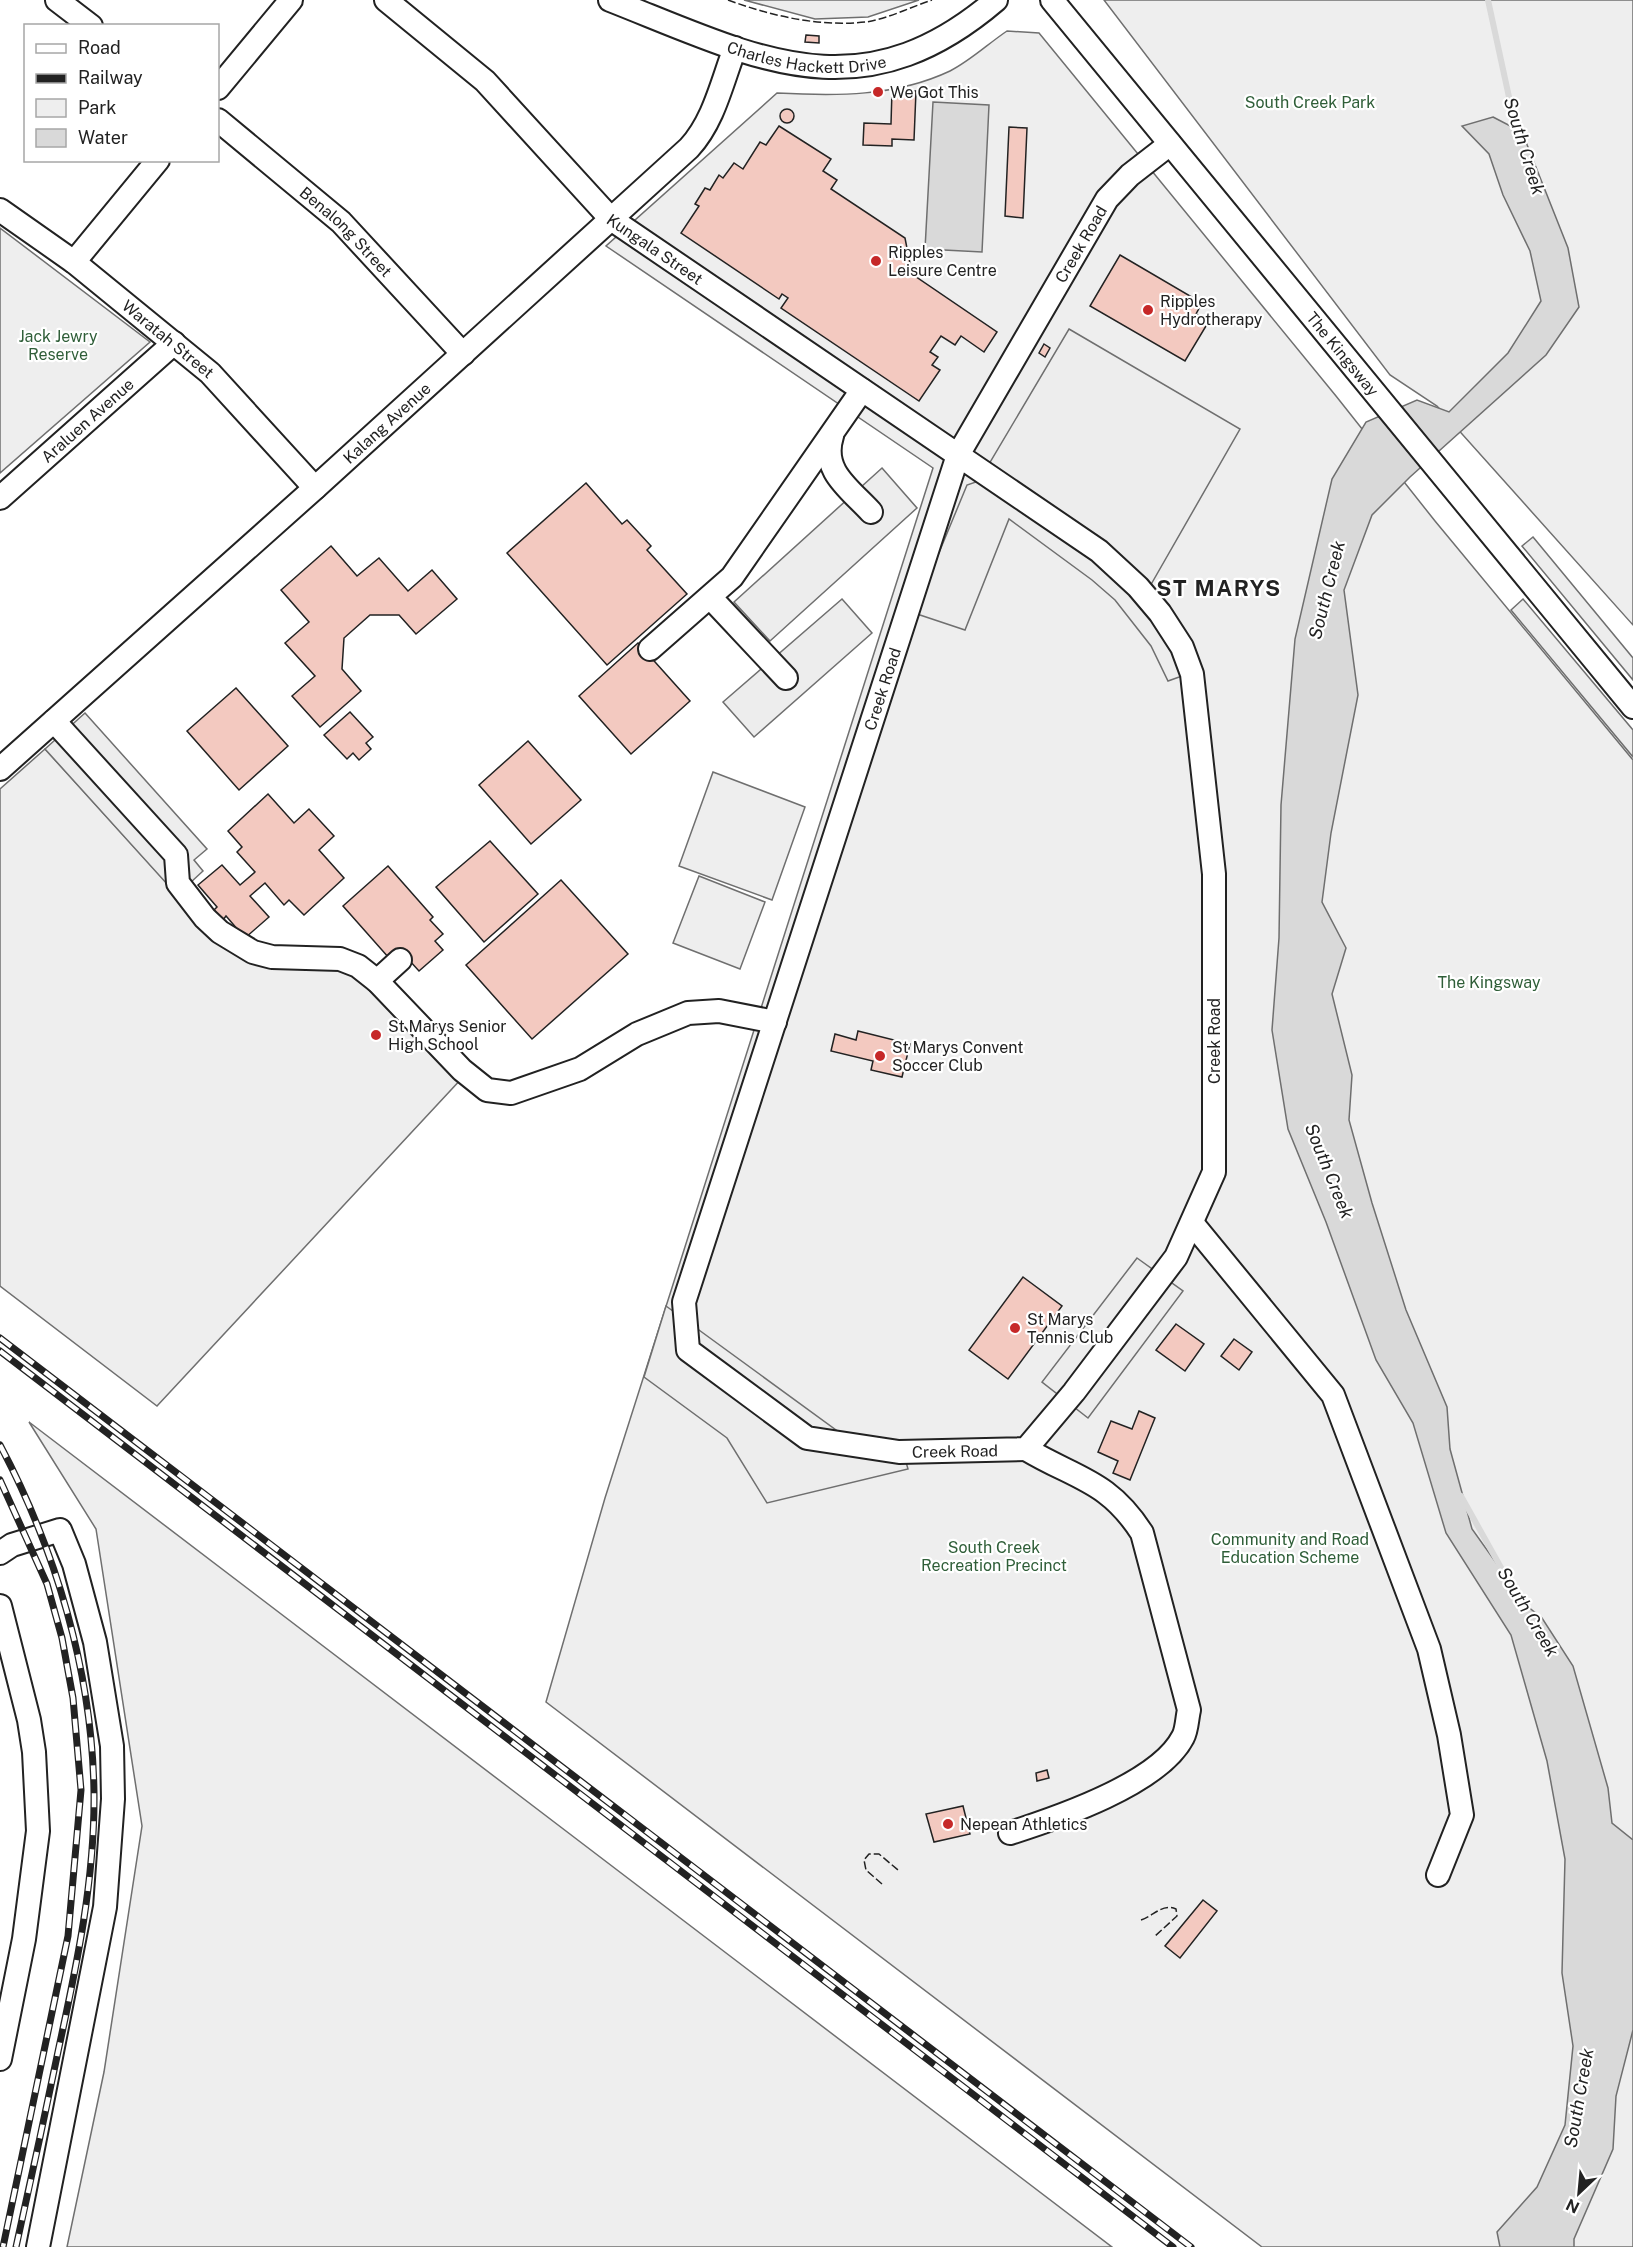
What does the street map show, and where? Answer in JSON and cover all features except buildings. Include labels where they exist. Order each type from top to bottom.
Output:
[{"type":"street","points":[[57,0],[88,24]]},
{"type":"street","points":[[219,87],[291,0]]},
{"type":"street","name":"Kungala Street","points":[[386,0],[485,81],[611,219],[958,455]]},
{"type":"street","name":"Charles Hackett Drive","points":[[610,0],[735,48],[779,62],[824,68],[893,60],[913,54],[950,36],[996,0]]},
{"type":"street","name":"The Kingsway","points":[[1052,0],[1633,707]]},
{"type":"street","name":"Kalang Avenue","points":[[0,769],[315,488],[700,136],[735,48]]},
{"type":"street","name":"Benalong Street","points":[[219,121],[341,222],[463,354]]},
{"type":"street","name":"Creek Road","points":[[958,455],[1077,534],[1119,568],[1160,613],[1182,647],[1192,674],[1214,874],[1214,1172],[1176,1257],[1074,1392],[1026,1449],[898,1452],[807,1438],[688,1350],[684,1302],[958,455],[1107,199],[1130,175],[1170,144]]},
{"type":"street","points":[[74,262],[156,162]]},
{"type":"street","name":"Waratah Street","points":[[0,210],[74,262],[210,373],[315,488]]},
{"type":"street","name":"Araluen Avenue","points":[[0,498],[174,343]]},
{"type":"street","points":[[650,649],[732,577],[862,390]]},
{"type":"street","points":[[835,429],[828,450],[829,463],[871,512]]},
{"type":"street","points":[[710,597],[786,678]]},
{"type":"street","points":[[54,721],[176,855],[178,883],[205,918],[220,932],[253,952],[272,957],[340,959],[358,966],[377,981],[462,1070],[488,1090],[511,1093],[580,1069],[637,1034],[688,1013],[719,1011],[775,1022]]},
{"type":"street","points":[[377,981],[400,960]]},
{"type":"street","points":[[1192,1223],[1333,1395],[1429,1649],[1449,1735],[1462,1815],[1438,1875]]},
{"type":"street","points":[[1010,1833],[1069,1814],[1161,1764],[1183,1737],[1189,1710],[1142,1533],[1128,1510],[1107,1491],[1026,1449]]},
{"type":"street","points":[[0,1553],[12,1545],[60,1530],[74,1564],[95,1642],[112,1746],[113,1799],[105,1907],[38,2247]]},
{"type":"street","points":[[0,1606],[31,1731],[38,1831],[24,1940],[0,2059]]},
{"type":"green space","name":"South Creek Park","points":[[1104,0],[1633,0],[1633,625],[1437,406],[1390,375]]},
{"type":"green space","name":"South Creek Recreation Precinct","points":[[1007,31],[1039,33],[1336,396],[1435,521],[1633,760],[1633,2247],[1262,2247],[546,1702],[605,1498],[933,468],[606,246],[777,93],[865,93],[908,86],[950,71]]},
{"type":"green space","name":"Jack Jewry Reserve","points":[[0,228],[150,342],[0,473]]},
{"type":"green space","points":[[45,749],[224,946],[350,970],[463,1077],[157,1406],[0,1286],[0,789]]},
{"type":"green space","points":[[713,772],[805,807],[772,900],[679,866]]},
{"type":"green space","points":[[699,876],[765,902],[740,969],[673,943]]},
{"type":"green space","points":[[29,1422],[1112,2247],[67,2247],[104,2072],[142,1826],[96,1529]]},
{"type":"shaded area","points":[[744,0],[919,0],[868,17],[815,19]]},
{"type":"shaded area","points":[[1069,329],[1240,429],[1149,588],[1182,676],[1168,681],[1151,646],[1115,600],[1092,580],[1009,519],[965,630],[914,613],[967,485],[979,481]]},
{"type":"shaded area","points":[[882,468],[917,508],[770,641],[734,602]]},
{"type":"shaded area","points":[[1533,537],[1633,658],[1633,680],[1522,546]]},
{"type":"shaded area","points":[[842,599],[872,633],[754,737],[723,702]]},
{"type":"shaded area","points":[[1523,599],[1633,730],[1633,757],[1511,610]]},
{"type":"shaded area","points":[[85,713],[207,849],[194,860],[203,871],[177,895],[45,749]]},
{"type":"shaded area","points":[[1137,1258],[1183,1291],[1088,1418],[1042,1382]]},
{"type":"shaded area","points":[[666,1306],[843,1435],[900,1441],[908,1469],[767,1503],[727,1438],[644,1377]]},
{"type":"water","points":[[933,102],[989,105],[982,252],[925,249]]},
{"type":"water","points":[[1493,117],[1522,132],[1568,248],[1579,307],[1546,355],[1410,477],[1372,515],[1344,590],[1358,695],[1331,833],[1322,902],[1346,948],[1332,994],[1352,1075],[1349,1120],[1372,1203],[1406,1310],[1447,1407],[1450,1449],[1472,1529],[1527,1606],[1542,1618],[1573,1666],[1608,1788],[1612,1823],[1633,1840],[1633,2030],[1616,2096],[1613,2149],[1574,2239],[1574,2247],[1500,2247],[1497,2232],[1537,2187],[1565,2125],[1573,2046],[1562,1973],[1565,1859],[1547,1761],[1511,1635],[1446,1533],[1413,1423],[1376,1360],[1326,1222],[1288,1129],[1272,1030],[1279,938],[1281,805],[1295,639],[1332,479],[1366,422],[1417,400],[1449,412],[1508,353],[1541,301],[1530,251],[1503,195],[1489,154],[1462,126]]},
{"type":"waterway","name":"South Creek","points":[[1488,0],[1517,134]]},
{"type":"waterway","name":"South Creek","points":[[1461,1496],[1509,1582]]},
{"type":"railway","points":[[0,1338],[1191,2247]]},
{"type":"railway","points":[[0,1351],[1173,2247]]},
{"type":"railway","points":[[0,1445],[38,1527],[67,1613],[86,1702],[92,1747],[94,1792],[94,1824],[84,1921],[16,2247]]},
{"type":"railway","points":[[0,1480],[47,1584],[62,1638],[73,1698],[81,1790],[68,1936],[3,2247]]},
{"type":"fence","points":[[728,0],[795,19],[830,23],[866,22],[932,0]]},
{"type":"fence","points":[[882,1884],[866,1870],[864,1860],[869,1854],[879,1854],[898,1870]]},
{"type":"fence","points":[[1141,1920],[1162,1909],[1176,1909],[1177,1916],[1154,1937]]},
{"type":"place","name":"We Got This","points":[[878,92]]},
{"type":"place","name":"Ripples Leisure Centre","points":[[876,261]]},
{"type":"place","name":"Ripples Hydrotherapy","points":[[1148,310]]},
{"type":"place","name":"St Marys Senior High School","points":[[376,1035]]},
{"type":"place","name":"St Marys Convent Soccer Club","points":[[880,1056]]},
{"type":"place","name":"St Marys Tennis Club","points":[[1015,1328]]},
{"type":"place","name":"Nepean Athletics","points":[[948,1824]]},
{"type":"district","name":"ST MARYS","points":[[1219,588]]},
{"type":"park label","name":"Community and Road Education Scheme","points":[[1290,1548]]}]
